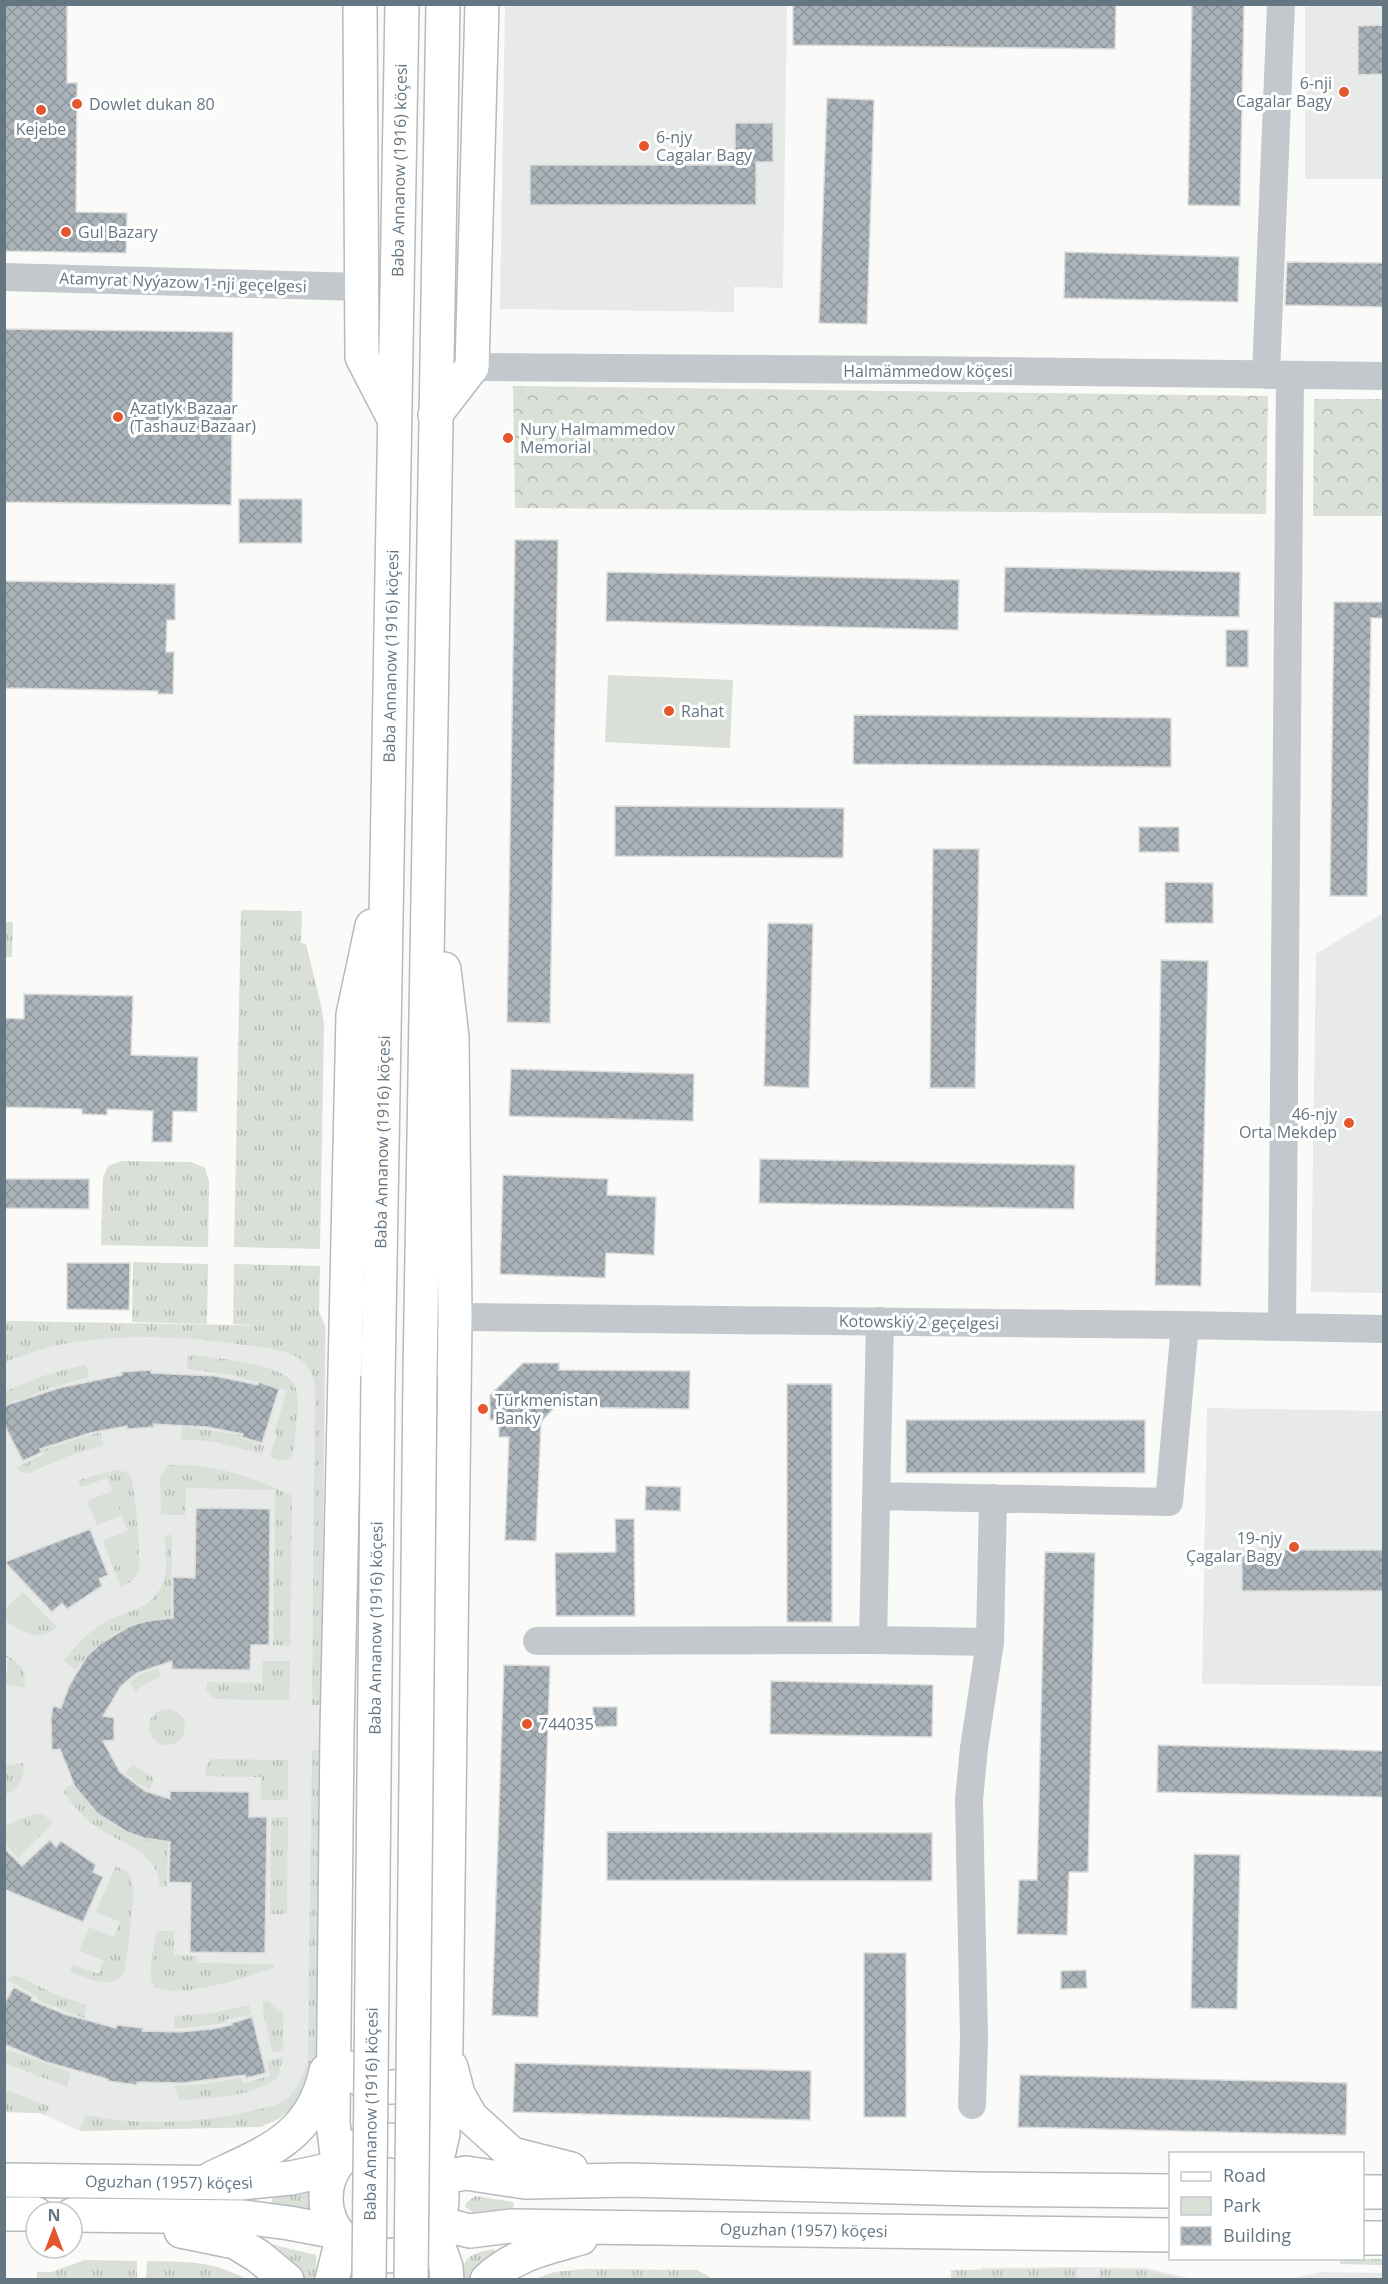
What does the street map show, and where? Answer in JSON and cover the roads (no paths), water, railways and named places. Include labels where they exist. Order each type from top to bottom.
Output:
[{"type":"main road","points":[[360,4],[362,357],[396,422]]},
{"type":"main road","name":"Baba Annanow (1916) köçesi","points":[[369,2280],[378,1376],[402,4]]},
{"type":"main road","points":[[411,2280],[420,1375],[443,4]]},
{"type":"main road","points":[[435,415],[472,367],[482,4]]},
{"type":"main road","points":[[429,848],[452,1037],[455,1317],[446,2045],[443,2133],[437,2174],[442,2201],[435,2227],[422,2243],[406,2252],[390,2256],[372,2255],[356,2249],[339,2235],[329,2217],[325,2201],[327,2184],[336,2165],[352,2149],[369,2141],[388,2140],[407,2144],[423,2154],[437,2174]]},
{"type":"main road","points":[[336,2165],[333,2123],[333,2041],[336,1731],[353,1016],[387,851]]},
{"type":"main road","points":[[333,2041],[354,2076],[370,2085],[388,2088],[422,2078],[446,2045]]},
{"type":"main road","points":[[203,2182],[268,2152],[302,2125],[325,2078],[333,2041]]},
{"type":"main road","points":[[446,2045],[458,2094],[471,2117],[512,2154],[543,2163],[628,2180]]},
{"type":"main road","name":"Oguzhan (1957) köçesi","points":[[4,2180],[241,2183],[291,2178],[336,2165]]},
{"type":"main road","points":[[437,2174],[466,2173],[525,2182],[628,2180],[973,2189],[1169,2191]]},
{"type":"main road","points":[[1364,2192],[1383,2192]]},
{"type":"main road","points":[[4,2214],[24,2214]]},
{"type":"main road","name":"Oguzhan (1957) köçesi","points":[[84,2215],[244,2217],[289,2223],[339,2235]]},
{"type":"main road","points":[[115,2216],[235,2242],[258,2256],[287,2280]]},
{"type":"main road","name":"Oguzhan (1957) köçesi","points":[[435,2227],[470,2230],[512,2226],[1169,2235]]},
{"type":"main road","points":[[435,2227],[446,2267],[447,2280]]},
{"type":"main road","points":[[487,2280],[499,2268],[529,2252],[621,2228]]},
{"type":"main road","points":[[332,2280],[339,2235]]},
{"type":"main road","points":[[1364,2238],[1383,2238]]},
{"type":"street","points":[[1281,4],[1278,375],[1282,1327]]},
{"type":"street","name":"Atamyrat Nyýazow 1-nji geçelgesi","points":[[4,277],[361,287]]},
{"type":"street","name":"Halmämmedow köçesi","points":[[472,367],[1383,376]]},
{"type":"street","name":"Kotowskiý 2 geçelgesi","points":[[455,1317],[1383,1329]]},
{"type":"street","points":[[873,1640],[880,1321]]},
{"type":"street","points":[[876,1496],[1169,1502],[1185,1325]]},
{"type":"street","points":[[972,2105],[974,2038],[969,1800],[974,1748],[990,1642],[993,1498]]},
{"type":"street","points":[[537,1641],[990,1642]]},
{"type":"place","name":"6-nji Cagalar Bagy","points":[[1344,92]]},
{"type":"place","name":"Dowlet dukan 80","points":[[77,104]]},
{"type":"place","name":"Kejebe","points":[[41,110]]},
{"type":"place","name":"6-njy Cagalar Bagy","points":[[644,146]]},
{"type":"place","name":"Gul Bazary","points":[[66,232]]},
{"type":"place","name":"Azatlyk Bazaar (Tashauz Bazaar)","points":[[118,417]]},
{"type":"place","name":"Nury Halmammedov Memorial","points":[[508,438]]},
{"type":"place","name":"Rahat","points":[[669,711]]},
{"type":"place","name":"46-njy Orta Mekdep","points":[[1349,1123]]},
{"type":"place","name":"Türkmenistan Banky","points":[[483,1409]]},
{"type":"place","name":"19-njy Çagalar Bagy","points":[[1294,1547]]},
{"type":"place","name":"744035","points":[[527,1724]]}]
